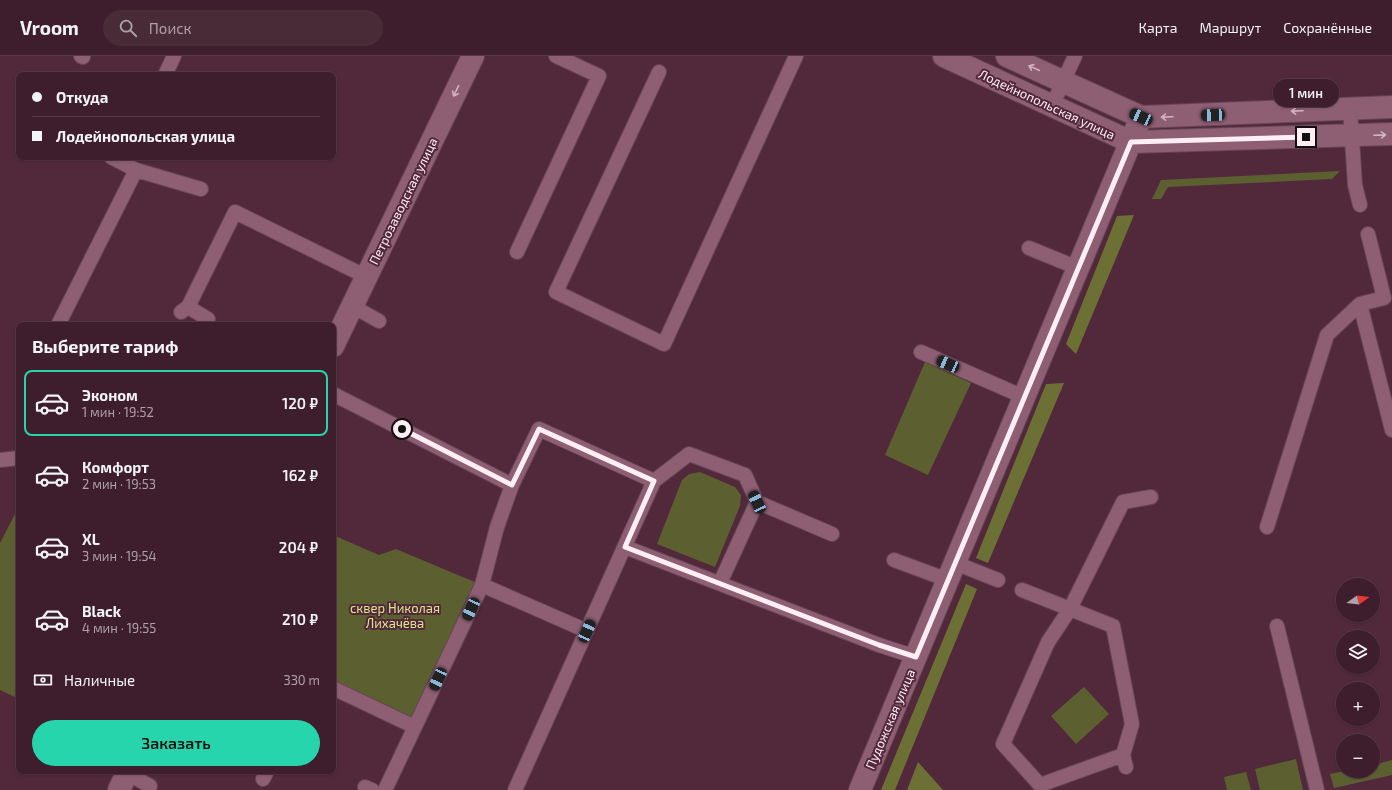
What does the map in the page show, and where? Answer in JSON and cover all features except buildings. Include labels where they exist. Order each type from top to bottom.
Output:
[{"type":"street","name":"Петрозаводская улица","points":[[336,340],[473,56]]},
{"type":"street","name":"Лодейнопольская улица","points":[[944,56],[1131,142],[1392,134]]},
{"type":"street","name":"Лодейнопольская улица","points":[[1007,56],[1141,117],[1392,108]]},
{"type":"street","name":"Пудожская улица","points":[[860,790],[1141,117]]},
{"type":"lane","points":[[166,72],[174,56]]},
{"type":"lane","points":[[517,252],[599,76],[556,56]]},
{"type":"lane","points":[[658,72],[556,292],[664,344],[796,56]]},
{"type":"lane","points":[[1052,106],[1075,56]]},
{"type":"lane","points":[[1350,109],[1355,185],[1360,205]]},
{"type":"lane","points":[[1198,115],[1199,140]]},
{"type":"lane","points":[[117,160],[136,170],[202,189]]},
{"type":"lane","points":[[60,322],[136,170]]},
{"type":"lane","points":[[208,319],[184,310],[235,212],[367,277]]},
{"type":"lane","points":[[1267,527],[1327,335],[1360,304],[1384,298],[1368,234]]},
{"type":"lane","points":[[1029,248],[1078,268]]},
{"type":"lane","points":[[1360,304],[1392,430]]},
{"type":"lane","points":[[352,306],[379,321]]},
{"type":"lane","points":[[921,352],[1024,397]]},
{"type":"lane","points":[[336,396],[512,485]]},
{"type":"lane","points":[[385,790],[482,585],[497,527],[512,485],[539,429],[654,481]]},
{"type":"lane","points":[[515,790],[654,481],[689,454],[745,475],[757,502],[832,534]]},
{"type":"lane","points":[[0,460],[16,458]]},
{"type":"lane","points":[[1022,590],[1070,609],[1113,626],[1132,724],[1124,761],[1040,785],[1003,744],[1048,642],[1070,609],[1123,502],[1151,497]]},
{"type":"lane","points":[[720,583],[757,502]]},
{"type":"lane","points":[[625,547],[879,645],[916,657]]},
{"type":"lane","points":[[894,560],[998,580]]},
{"type":"lane","points":[[482,585],[587,631]]},
{"type":"lane","points":[[1277,626],[1317,790]]},
{"type":"lane","points":[[336,689],[415,727]]},
{"type":"lane","points":[[125,778],[150,786]]},
{"type":"green space","points":[[1340,171],[1332,179],[1168,187],[1161,199],[1152,199],[1161,180]]},
{"type":"green space","points":[[1134,215],[1076,354],[1066,344],[1117,216]]},
{"type":"green space","points":[[925,362],[971,383],[928,475],[885,455]]},
{"type":"green space","points":[[1064,383],[988,563],[976,558],[1046,384]]},
{"type":"green space","points":[[700,472],[735,487],[741,495],[740,506],[715,567],[657,544],[682,480],[689,474]]},
{"type":"green space","points":[[16,514],[16,698],[0,690],[0,543]]},
{"type":"green space","name":"сквер Николая Лихачёва","points":[[336,536],[379,555],[396,549],[477,583],[414,722],[336,685]]},
{"type":"green space","points":[[966,584],[977,589],[895,790],[881,790]]},
{"type":"green space","points":[[1084,687],[1109,714],[1076,744],[1051,716]]},
{"type":"green space","points":[[1296,759],[1303,790],[1260,790],[1255,769]]},
{"type":"green space","points":[[1392,760],[1392,775],[1380,778],[1380,763]]},
{"type":"green space","points":[[918,762],[943,790],[907,790]]},
{"type":"green space","points":[[1246,772],[1251,790],[1227,790],[1224,777]]},
{"type":"green space","points":[[1336,773],[1336,778],[1379,778],[1334,788],[1330,774]]},
{"type":"route","points":[[402,429],[512,485],[539,429],[654,481],[625,547],[879,645],[916,657],[1131,142],[1306,137]]}]
